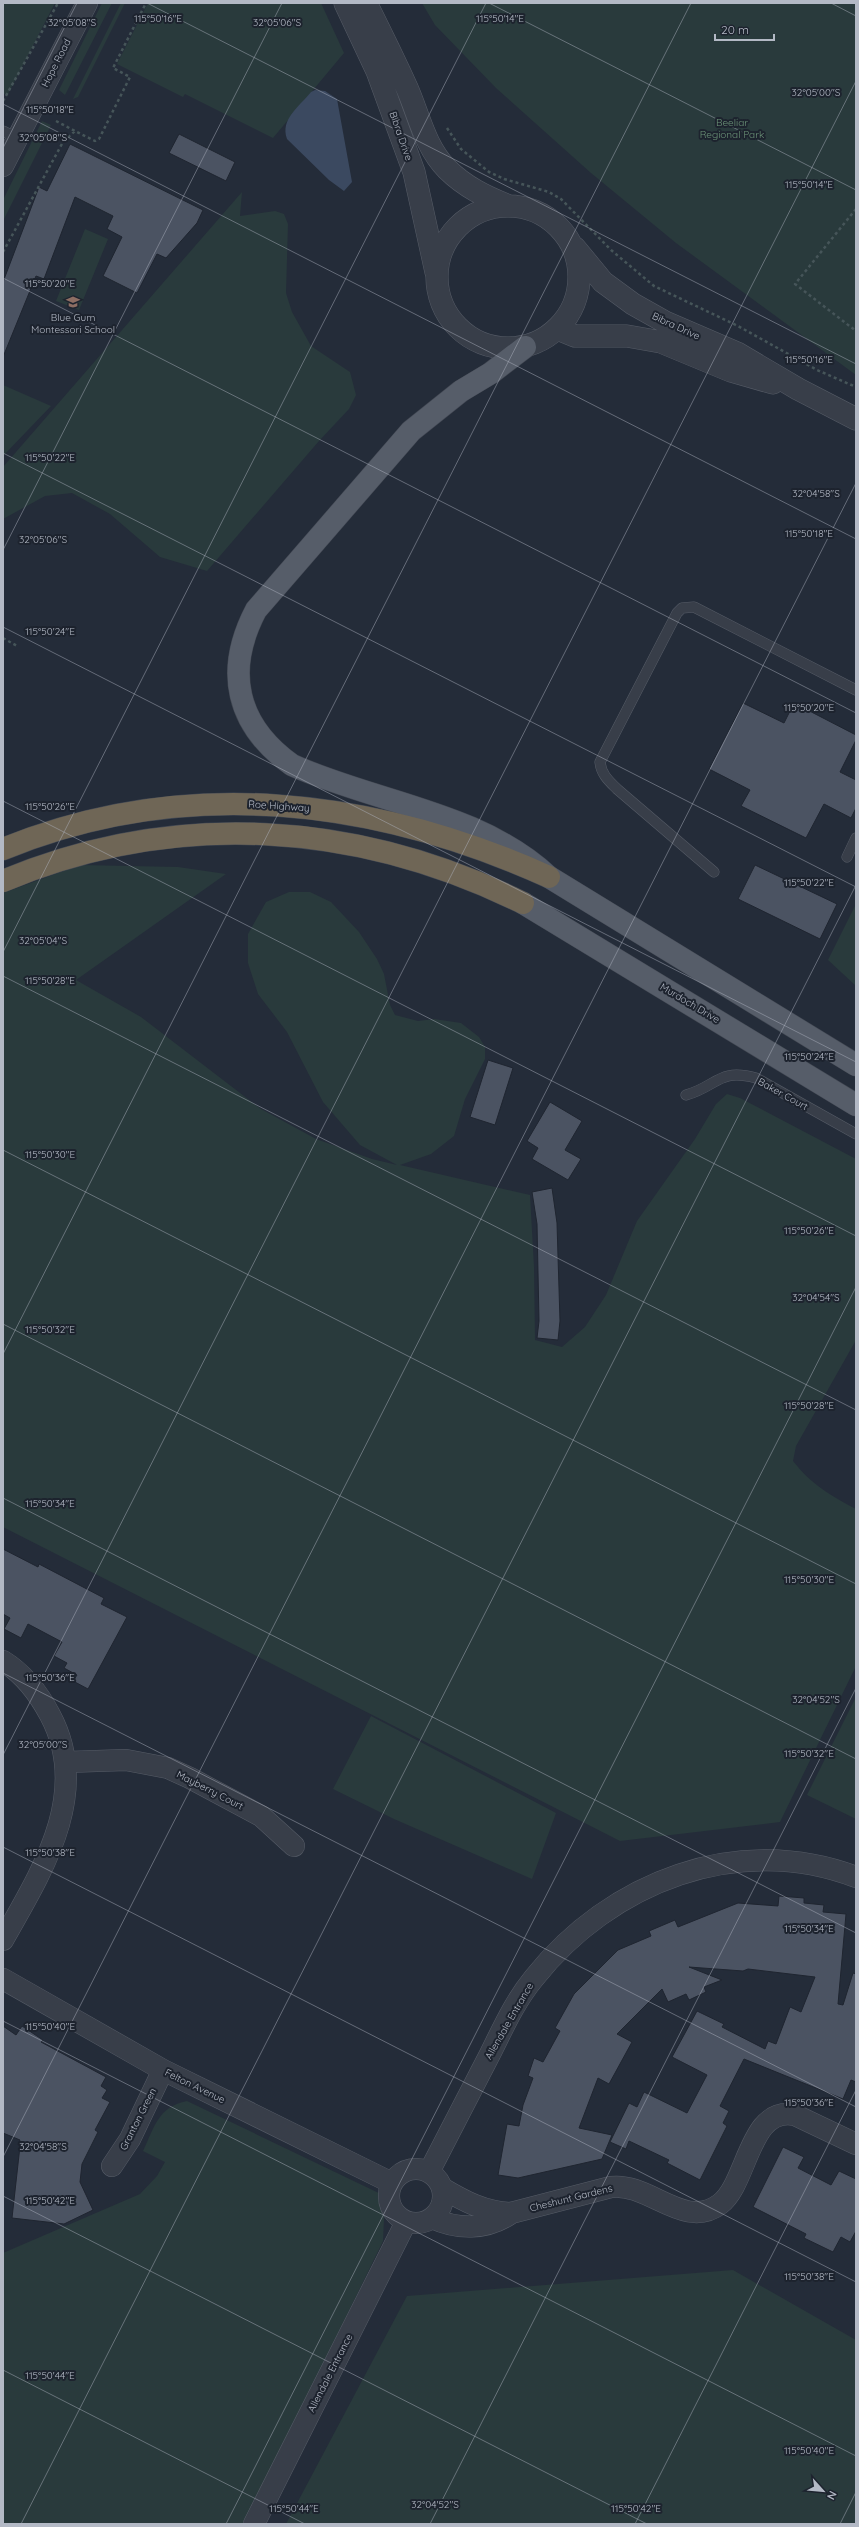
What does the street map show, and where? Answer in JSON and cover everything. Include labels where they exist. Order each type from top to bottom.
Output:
[{"type":"highway","name":"Roe Highway","points":[[3,849],[60,829],[123,814],[173,807],[260,804],[339,811],[402,825],[484,849],[549,877]]},
{"type":"highway","points":[[3,881],[61,860],[121,844],[190,835],[258,833],[341,842],[395,853],[447,870],[523,903]]},
{"type":"main road","points":[[525,347],[433,412],[401,443],[256,610],[245,630],[241,644],[238,673],[240,695],[248,716],[259,736],[274,752],[292,765],[491,836],[532,861],[549,877],[856,1065]]},
{"type":"main road","name":"Murdoch Drive","points":[[523,903],[856,1104]]},
{"type":"street","name":"Hope Road","points":[[3,166],[10,134],[87,3]]},
{"type":"street","name":"Bibra Drive","points":[[346,3],[377,71],[414,172],[437,277]]},
{"type":"street","points":[[366,3],[402,76],[435,154],[447,169],[463,183],[482,195],[510,206]]},
{"type":"street","points":[[510,206],[528,208],[545,216],[560,228],[571,243],[578,260],[580,279],[577,297],[569,314],[558,329],[543,340],[525,347],[507,349],[488,346],[472,339],[457,327],[446,312],[439,295],[437,277],[440,258],[447,241],[459,226],[474,215],[491,208],[510,206]]},
{"type":"street","name":"Bibra Drive","points":[[571,243],[603,282],[632,304],[664,322],[737,353],[798,389],[856,419]]},
{"type":"street","name":"Bibra Drive","points":[[558,329],[575,336],[627,336],[661,342],[731,372],[798,389]]},
{"type":"street","points":[[3,1661],[24,1678],[43,1701],[57,1728],[67,1762],[66,1797],[57,1833],[22,1906],[3,1940]]},
{"type":"street","name":"Mayberry Court","points":[[67,1762],[126,1760],[168,1768],[190,1778],[261,1816],[294,1846]]},
{"type":"street","name":"Allendale Entrance","points":[[429,2172],[521,1997],[546,1964],[583,1927],[606,1911],[627,1897],[661,1880],[677,1874],[731,1862],[772,1859],[799,1862],[856,1877]]},
{"type":"street","name":"Felton Avenue","points":[[3,1979],[163,2070],[392,2183]]},
{"type":"street","name":"Granton Green","points":[[112,2166],[130,2139],[163,2070]]},
{"type":"street","name":"Cheshunt Gardens","points":[[510,2213],[623,2186],[683,2210],[702,2212],[708,2211],[722,2203],[730,2193],[762,2127],[770,2119],[781,2114],[795,2115],[856,2144]]},
{"type":"street","points":[[419,2169],[429,2172],[437,2179],[442,2188],[442,2204],[432,2218],[421,2223],[406,2222],[397,2216],[391,2208],[389,2193],[392,2183],[399,2175],[408,2170],[419,2169]]},
{"type":"street","points":[[442,2188],[474,2206],[494,2212],[510,2213]]},
{"type":"street","points":[[432,2218],[446,2224],[468,2227],[490,2224],[510,2213]]},
{"type":"street","name":"Allendale Entrance","points":[[254,2524],[406,2222]]},
{"type":"lane","points":[[714,872],[617,789],[601,768],[600,762],[677,613],[682,608],[694,607],[856,690]]},
{"type":"lane","points":[[846,857],[856,838]]},
{"type":"lane","name":"Baker Court","points":[[686,1095],[720,1078],[738,1073],[756,1078],[856,1134]]},
{"type":"path","points":[[3,101],[58,3]]},
{"type":"path","points":[[56,121],[95,141],[99,139],[130,77],[114,68],[146,3]]},
{"type":"path","points":[[444,123],[461,149],[489,172],[511,182],[549,192],[561,199],[611,250],[654,286],[738,326],[817,370],[856,387]]},
{"type":"path","points":[[3,252],[63,142],[75,131]]},
{"type":"path","points":[[856,210],[795,284],[856,331]]},
{"type":"path","points":[[3,638],[17,646]]},
{"type":"green space","points":[[3,3],[55,3],[8,94],[3,94]]},
{"type":"green space","points":[[102,3],[112,3],[65,95],[59,90]]},
{"type":"green space","points":[[121,3],[125,3],[78,97],[73,99]]},
{"type":"green space","points":[[148,3],[321,3],[344,53],[273,138],[185,94],[183,97],[117,64]]},
{"type":"green space","name":"Beeliar Regional Park","points":[[422,3],[856,3],[856,375],[676,243],[591,173],[496,88],[435,25]]},
{"type":"green space","points":[[42,121],[51,125],[3,221],[3,200]]},
{"type":"green space","points":[[242,192],[240,216],[275,211],[284,214],[288,224],[286,293],[292,312],[311,346],[350,372],[356,395],[349,409],[319,441],[207,571],[160,557],[110,514],[72,493],[45,496],[3,519],[3,467]]},
{"type":"green space","points":[[85,229],[108,239],[79,310],[56,301]]},
{"type":"green space","points":[[3,385],[51,406],[3,456]]},
{"type":"green space","points":[[80,865],[178,867],[226,874],[76,980],[141,1017],[261,1109],[316,1139],[372,1159],[397,1165],[360,1145],[323,1102],[287,1032],[258,994],[248,963],[248,934],[266,902],[289,892],[310,892],[331,902],[359,932],[377,959],[384,974],[390,1005],[395,1015],[418,1021],[434,1019],[461,1023],[479,1037],[485,1047],[485,1059],[465,1099],[454,1136],[431,1154],[400,1165],[530,1195],[534,1267],[535,1340],[562,1347],[585,1327],[606,1295],[637,1221],[695,1139],[716,1104],[727,1094],[740,1098],[856,1159],[856,1340],[796,1446],[793,1461],[814,1483],[856,1509],[856,1666],[780,1822],[620,1841],[3,1527],[3,893]]},
{"type":"green space","points":[[856,904],[856,986],[828,960]]},
{"type":"green space","points":[[856,1697],[856,1819],[807,1795]]},
{"type":"green space","points":[[371,1716],[556,1813],[532,1879],[394,1819],[333,1789]]},
{"type":"green space","points":[[187,2101],[385,2196],[383,2241],[245,2524],[3,2524],[3,2253],[140,2194],[157,2176],[165,2162],[143,2151],[155,2126],[163,2113],[177,2104]]},
{"type":"green space","points":[[733,2270],[856,2340],[856,2524],[286,2524],[407,2296]]},
{"type":"water","points":[[315,90],[325,91],[337,99],[352,182],[344,191],[329,180],[287,139],[286,125],[288,119],[296,108],[311,92]]},
{"type":"building","points":[[179,134],[235,162],[226,181],[169,153]]},
{"type":"building","points":[[70,144],[203,210],[197,223],[166,258],[157,254],[137,293],[103,276],[122,237],[107,229],[113,216],[75,197],[44,279],[36,276],[3,357],[3,282],[39,187],[47,191]]},
{"type":"building","points":[[743,703],[784,723],[794,703],[856,735],[856,740],[840,772],[856,780],[856,808],[851,818],[824,804],[806,838],[741,806],[750,790],[709,769]]},
{"type":"building","points":[[755,865],[837,904],[820,939],[738,899]]},
{"type":"building","points":[[488,1060],[513,1068],[495,1125],[470,1117]]},
{"type":"building","points":[[550,1102],[582,1121],[565,1150],[581,1159],[568,1180],[532,1159],[538,1148],[527,1141]]},
{"type":"building","points":[[552,1188],[557,1223],[560,1321],[558,1340],[537,1338],[539,1321],[537,1224],[532,1192]]},
{"type":"building","points":[[3,1549],[38,1567],[39,1564],[104,1598],[101,1604],[127,1617],[88,1689],[73,1681],[77,1675],[64,1668],[67,1663],[54,1656],[62,1642],[28,1624],[21,1638],[4,1629],[10,1618],[3,1614]]},
{"type":"building","points":[[779,1896],[804,1898],[804,1903],[824,1905],[823,1912],[846,1914],[838,2004],[843,2005],[853,1973],[856,1974],[856,2082],[851,2080],[843,2099],[744,2059],[720,2106],[729,2111],[723,2123],[727,2126],[700,2180],[667,2163],[669,2160],[629,2141],[626,2149],[610,2142],[629,2103],[637,2107],[644,2092],[687,2113],[707,2075],[672,2057],[697,2011],[724,2024],[722,2027],[765,2049],[768,2041],[776,2044],[790,2007],[801,2012],[815,1977],[748,1969],[743,1971],[689,1967],[722,1980],[704,1987],[706,1992],[689,2000],[686,1994],[668,2002],[662,1989],[617,2034],[632,2042],[609,2084],[598,2078],[579,2128],[612,2135],[602,2159],[518,2178],[498,2175],[507,2124],[519,2126],[523,2105],[533,2078],[528,2076],[534,2058],[543,2062],[560,2031],[555,2028],[574,1994],[618,1950],[651,1936],[649,1931],[675,1920],[678,1927],[738,1903],[778,1906]]},
{"type":"building","points":[[3,2026],[16,2035],[22,2026],[43,2040],[41,2042],[106,2077],[101,2086],[107,2090],[102,2098],[110,2102],[95,2130],[98,2132],[82,2164],[80,2182],[93,2210],[64,2224],[12,2218],[20,2146],[18,2145],[20,2140],[3,2133]]},
{"type":"building","points":[[783,2147],[804,2157],[798,2168],[831,2185],[839,2171],[856,2179],[856,2231],[850,2242],[841,2237],[833,2252],[804,2238],[806,2234],[753,2207]]},
{"type":"place","name":"Blue Gum Montessori School","points":[[73,302]]}]
